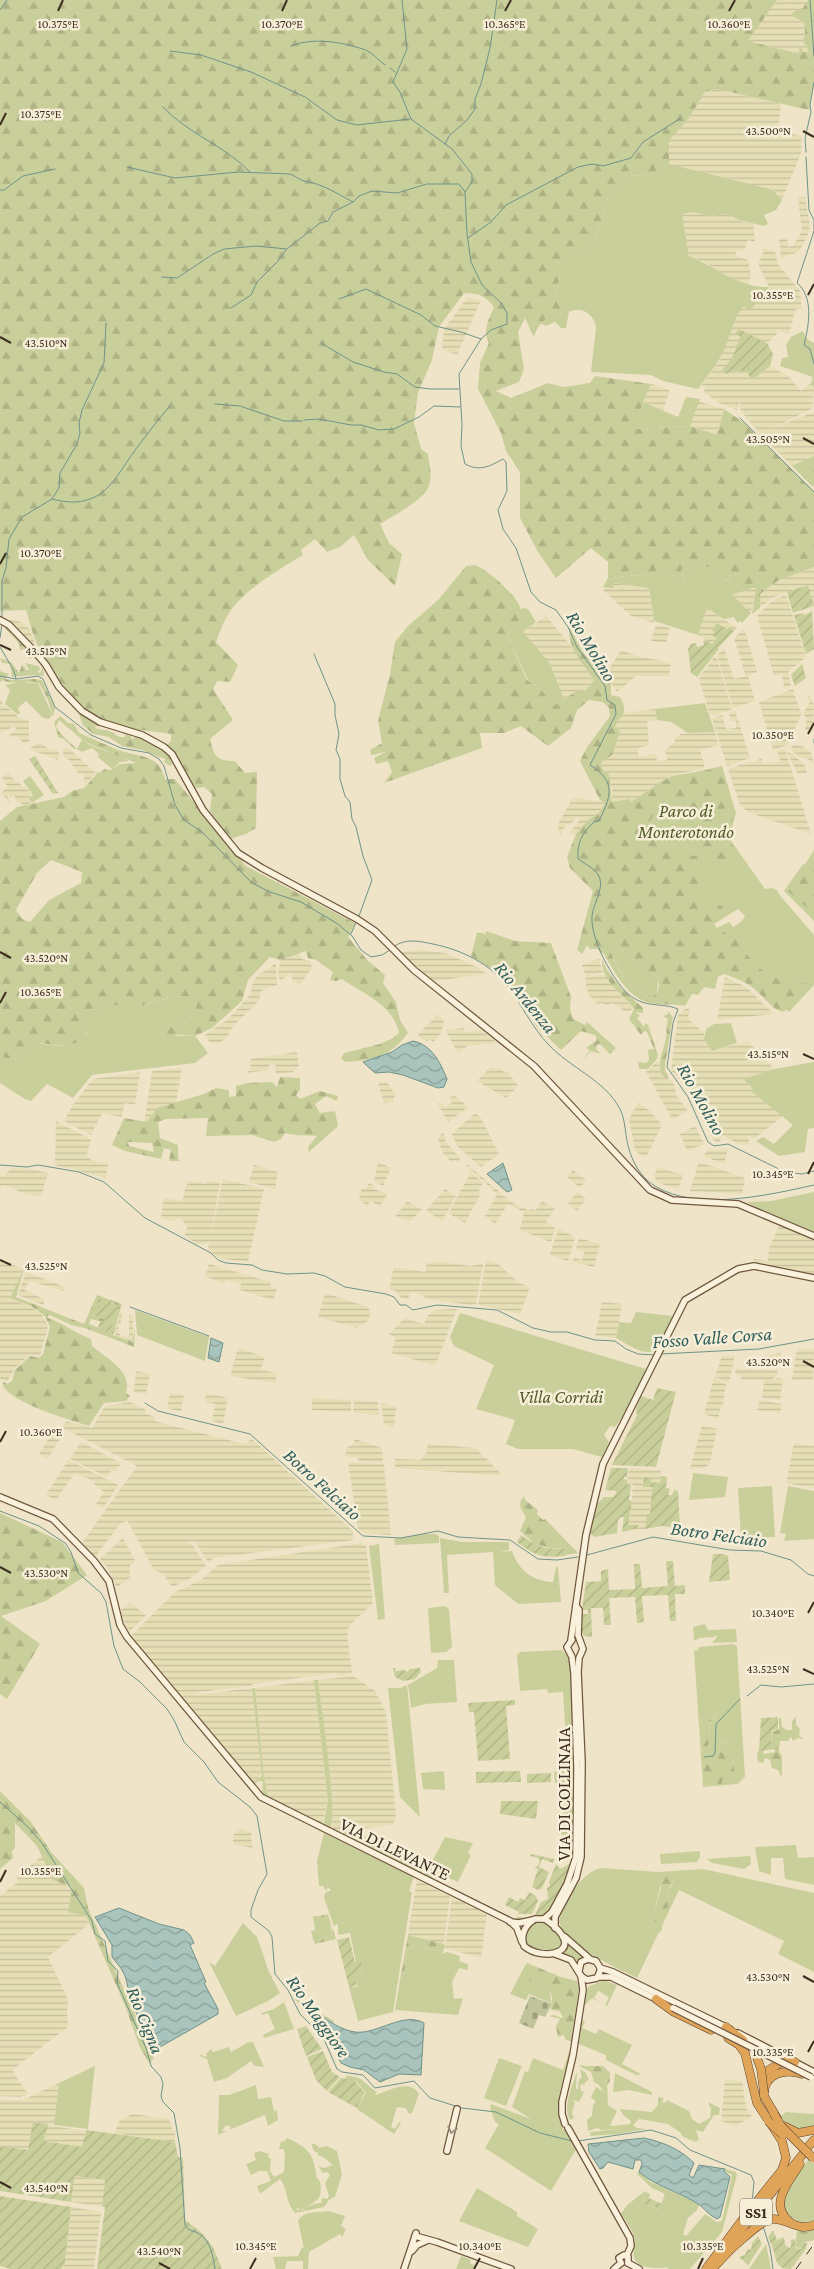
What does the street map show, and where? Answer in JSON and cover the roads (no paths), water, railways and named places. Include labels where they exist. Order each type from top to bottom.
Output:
[{"type":"highway","points":[[656,1999],[674,2012],[739,2046],[746,2057],[756,2099],[786,2151],[785,2164],[780,2173],[746,2215],[707,2269]]},
{"type":"highway","points":[[726,2027],[743,2040]]},
{"type":"highway","points":[[753,2052],[761,2069],[764,2094],[774,2114],[781,2126],[809,2154]]},
{"type":"highway","points":[[756,2099],[755,2090],[762,2076],[783,2062],[795,2062]]},
{"type":"highway","points":[[764,2094],[768,2081],[778,2072],[789,2070],[813,2076]]},
{"type":"highway","points":[[774,2114],[782,2124],[793,2132],[804,2133],[814,2130]]},
{"type":"highway","points":[[768,2121],[799,2149],[809,2154]]},
{"type":"highway","name":"SS1","points":[[712,2269],[809,2154],[814,2140]]},
{"type":"highway","points":[[797,2226],[783,2215],[780,2201],[783,2191],[809,2154]]},
{"type":"highway","name":"SS1","points":[[707,2269],[809,2154]]},
{"type":"highway","points":[[728,2252],[767,2221],[777,2220],[804,2228],[814,2225]]},
{"type":"main road","points":[[2,620],[37,654],[59,687],[82,711],[100,722],[142,736],[164,746],[172,754],[203,810],[238,852],[262,868],[357,919],[375,931],[395,953],[534,1066],[639,1180],[653,1192],[672,1200],[738,1204],[814,1236]]},
{"type":"main road","points":[[576,1606],[579,1610],[579,1641],[583,1646],[580,1654],[576,1656],[571,1655],[567,1647],[571,1640],[586,1535],[604,1464],[680,1308],[689,1295],[710,1286],[745,1266],[754,1266],[814,1278]]},
{"type":"main road","name":"VIA DI LEVANTE","points":[[0,1497],[53,1520],[94,1561],[109,1581],[123,1631],[256,1793],[268,1802],[510,1922]]},
{"type":"main road","points":[[571,1640],[579,1641]]},
{"type":"main road","name":"VIA DI COLLINAIA","points":[[555,1928],[555,1915],[576,1878],[580,1857],[582,1768],[578,1672],[580,1654]]},
{"type":"main road","name":"VIA DI COLLINAIA","points":[[544,1919],[552,1912],[567,1884],[576,1857],[577,1768],[574,1670],[571,1655]]},
{"type":"main road","points":[[522,1942],[525,1929],[535,1919]]},
{"type":"main road","points":[[510,1922],[519,1923],[544,1919],[590,1959],[597,1962],[600,1968],[598,1977]]},
{"type":"main road","points":[[510,1922],[517,1928],[522,1942],[529,1949],[570,1959],[580,1974],[590,1981]]},
{"type":"main road","points":[[554,1954],[564,1947],[564,1937]]},
{"type":"main road","points":[[590,1959],[581,1962],[580,1974],[583,1990],[572,2060],[561,2107],[566,2126],[632,2241],[627,2255],[628,2263]]},
{"type":"main road","points":[[600,1968],[613,1972],[726,2027],[795,2062],[813,2076]]},
{"type":"main road","points":[[583,1990],[590,1981],[598,1977],[611,1977],[813,2076]]},
{"type":"main road","points":[[447,2151],[457,2109]]},
{"type":"main road","points":[[404,2269],[416,2234],[426,2240],[435,2241],[511,2269]]},
{"type":"main road","points":[[410,2255],[417,2245],[426,2240]]},
{"type":"main road","points":[[621,2263],[620,2256],[627,2255]]},
{"type":"main road","points":[[614,2269],[621,2263],[628,2263],[639,2269]]},
{"type":"water","points":[[413,1041],[425,1046],[434,1055],[447,1079],[444,1087],[438,1088],[389,1072],[375,1073],[363,1062],[392,1052],[402,1045]]},
{"type":"water","points":[[503,1163],[512,1190],[507,1192],[487,1174]]},
{"type":"water","points":[[211,1338],[223,1343],[219,1362],[208,1358]]},
{"type":"water","points":[[119,1908],[159,1924],[184,1930],[190,1935],[194,1943],[190,1945],[206,1982],[204,1983],[218,2009],[218,2014],[153,2051],[126,1989],[128,1988],[124,1974],[112,1957],[112,1945],[95,1917]]},
{"type":"water","points":[[317,2013],[340,2027],[355,2032],[372,2030],[399,2021],[416,2020],[424,2023],[421,2075],[399,2074],[380,2082],[364,2070],[341,2063],[328,2035],[312,2018]]},
{"type":"water","points":[[644,2138],[671,2147],[689,2158],[694,2163],[689,2175],[693,2178],[699,2165],[725,2169],[724,2171],[730,2177],[720,2217],[717,2219],[695,2202],[659,2185],[639,2172],[642,2164],[641,2160],[635,2160],[633,2169],[608,2162],[600,2169],[589,2152],[588,2144]]},
{"type":"waterway","points":[[0,10],[7,0]]},
{"type":"waterway","name":"Rio Molino","points":[[402,0],[407,49],[393,82],[400,92],[411,119],[452,149],[472,174],[472,182],[465,192],[467,234],[471,262],[482,285],[501,303],[507,313],[507,324],[491,330],[481,339],[459,374],[462,425],[461,446],[465,464],[480,468],[503,459],[506,462],[507,491],[498,510],[503,529],[516,548],[531,592],[540,602],[556,610],[568,627],[577,647],[605,686],[607,700],[615,705],[616,714],[590,765],[605,778],[608,784],[608,798],[599,821],[594,822],[583,834],[579,843],[578,853],[578,859],[594,870],[600,879],[601,884],[592,916],[592,925],[598,946],[615,979],[628,994],[641,1002],[678,1009],[673,1023],[667,1067],[688,1097],[708,1142],[714,1146],[728,1144],[785,1172],[802,1174],[814,1171]]},
{"type":"waterway","points":[[445,144],[449,136],[467,120],[475,109],[475,99],[481,84],[490,48],[497,0]]},
{"type":"waterway","points":[[810,0],[814,56]]},
{"type":"waterway","points":[[291,46],[318,41],[345,44],[366,50],[385,65]]},
{"type":"waterway","points":[[170,51],[201,55],[251,72],[305,97],[337,120],[357,125],[410,119]]},
{"type":"waterway","points":[[390,68],[395,72]]},
{"type":"waterway","points":[[806,152],[805,138],[811,112],[810,105],[814,82]]},
{"type":"waterway","points":[[163,107],[183,125],[229,154],[250,172]]},
{"type":"waterway","points":[[468,238],[491,222],[506,205],[578,167],[592,164],[603,166],[631,158],[643,142],[681,118]]},
{"type":"waterway","points":[[806,157],[809,210],[814,220],[814,230]]},
{"type":"waterway","points":[[127,167],[175,178],[238,172],[290,174],[335,192],[353,202],[359,196],[372,191],[397,193],[427,184],[459,184],[465,192]]},
{"type":"waterway","points":[[0,190],[4,190],[23,176],[55,169]]},
{"type":"waterway","points":[[162,277],[177,278],[213,254],[224,249],[256,246],[287,249],[320,223],[328,221],[333,212],[353,202]]},
{"type":"waterway","points":[[814,231],[797,283],[806,296],[808,303],[809,312],[804,345],[810,349],[814,364]]},
{"type":"waterway","points":[[231,308],[251,295],[257,282],[286,250]]},
{"type":"waterway","points":[[339,299],[366,289],[421,315],[435,326],[481,339]]},
{"type":"waterway","points":[[2,617],[2,581],[6,568],[9,539],[22,517],[52,499],[59,488],[60,473],[77,444],[82,410],[104,363],[106,323]]},
{"type":"waterway","points":[[321,343],[353,362],[397,374],[415,387],[459,389]]},
{"type":"waterway","points":[[215,404],[240,406],[284,421],[302,421]]},
{"type":"waterway","points":[[52,499],[80,502],[90,499],[105,490],[118,476],[170,406]]},
{"type":"waterway","points":[[304,420],[319,419],[361,425],[379,430],[394,429],[419,417],[434,406],[460,407]]},
{"type":"waterway","points":[[740,418],[814,492]]},
{"type":"waterway","points":[[0,638],[2,624]]},
{"type":"waterway","points":[[0,647],[14,671],[16,679]]},
{"type":"waterway","points":[[314,654],[335,704],[339,734],[336,750],[340,759],[340,779],[345,796],[350,802],[352,819],[372,880],[359,916]]},
{"type":"waterway","name":"Rio Ardenza","points":[[0,676],[16,679],[38,676],[43,679],[55,707],[91,735],[121,748],[149,753],[159,759],[164,766],[175,805],[184,820],[202,832],[252,883],[270,892],[301,902],[338,924],[353,937],[361,950],[371,957],[382,955],[390,950]]},
{"type":"waterway","points":[[351,934],[356,922]]},
{"type":"waterway","name":"Rio Ardenza","points":[[393,947],[403,942],[412,941],[455,950],[485,965],[502,979],[548,1044],[606,1090],[614,1099],[622,1115],[627,1142],[635,1164],[643,1176],[655,1186],[672,1194],[711,1200],[755,1197],[814,1185]]},
{"type":"waterway","name":"Fosso Valle Corsa","points":[[0,1165],[27,1167],[38,1165],[79,1172],[104,1182],[145,1218],[226,1263],[252,1265],[262,1270],[287,1274],[314,1273],[325,1276],[345,1287],[386,1294],[394,1297],[400,1305],[406,1305],[413,1310],[437,1305],[497,1310],[533,1328],[551,1332],[567,1332],[595,1340],[615,1341],[626,1349],[638,1354],[656,1355]]},
{"type":"waterway","points":[[130,1307],[209,1336]]},
{"type":"waterway","name":"Fosso Valle Corsa","points":[[660,1354],[759,1349],[814,1339]]},
{"type":"waterway","name":"Botro Felciaio","points":[[145,1403],[158,1411],[250,1434],[363,1536],[401,1538],[438,1531],[458,1537],[510,1540],[538,1559],[557,1560],[578,1557]]},
{"type":"waterway","name":"Rio Maggiore","points":[[0,1511],[39,1526],[65,1543],[71,1552],[78,1573],[101,1593],[106,1602],[114,1646],[123,1669],[140,1682],[167,1709],[184,1742],[204,1762],[218,1782],[250,1807],[257,1816],[267,1874],[258,1890],[251,1910],[251,1917],[269,1931],[272,1937],[275,1974],[288,1990],[300,2014],[323,2037],[337,2069],[342,2072],[363,2075],[375,2088],[414,2081],[430,2098],[462,2108],[496,2112],[540,2133],[572,2141]]},
{"type":"waterway","name":"Botro Felciaio","points":[[587,1555],[653,1537],[730,1550],[761,1551],[791,1560],[808,1574],[814,1576]]},
{"type":"waterway","points":[[747,1696],[761,1685],[781,1687],[814,1684]]},
{"type":"waterway","points":[[704,1757],[713,1756],[715,1753],[716,1724],[740,1699]]},
{"type":"waterway","name":"Rio Cigna","points":[[0,1802],[28,1827],[42,1843],[92,1921],[95,1934],[105,1941],[108,1961],[118,1971],[117,1983],[146,2048],[151,2066],[161,2077],[163,2084],[161,2096],[163,2102],[174,2113],[180,2148],[185,2225],[202,2236],[209,2244],[215,2269]]},
{"type":"waterway","name":"Rio Maggiore","points":[[578,2141],[651,2130],[676,2138],[690,2150],[751,2175],[754,2182],[752,2203]]},
{"type":"waterway","name":"Rio Maggiore","points":[[763,2226],[770,2248],[773,2269]]},
{"type":"railway","points":[[796,2269],[814,2244]]},
{"type":"park label","name":"Parco di Monterotondo","points":[[686,821]]},
{"type":"park label","name":"Villa Corridi","points":[[561,1397]]}]
